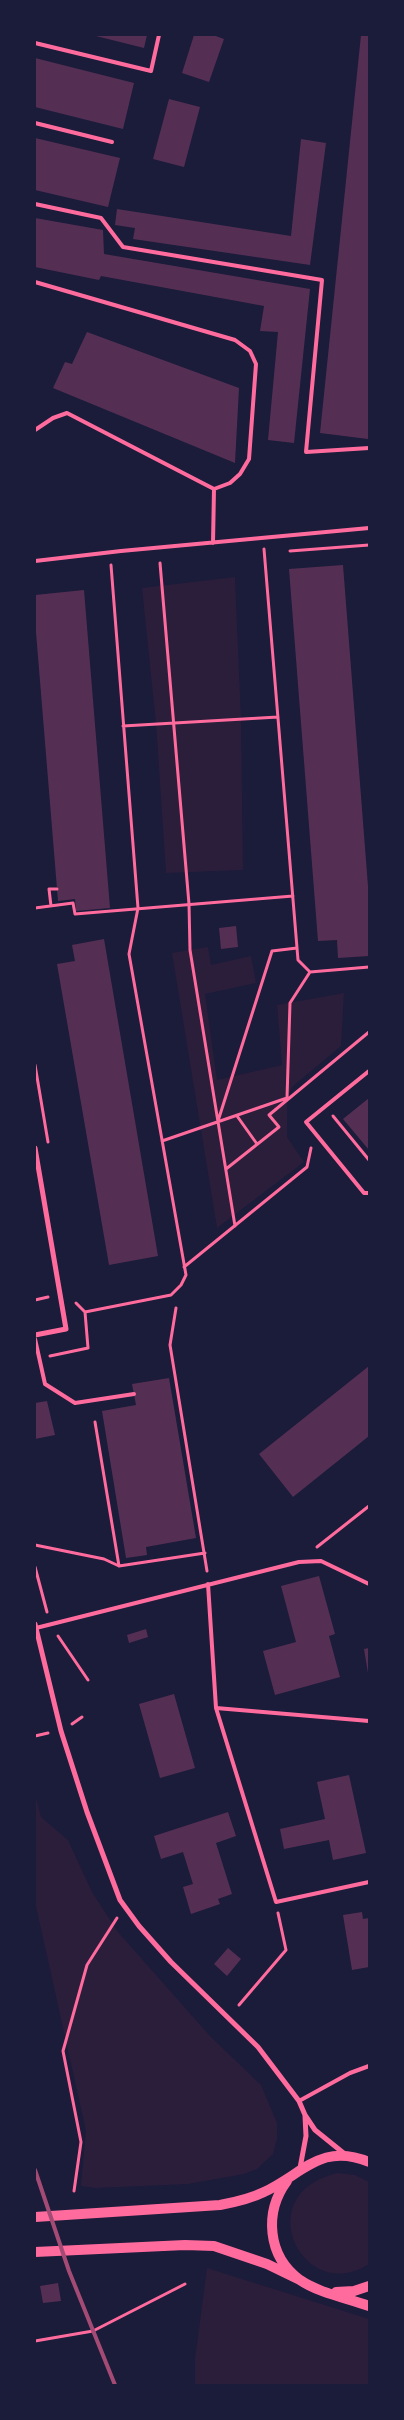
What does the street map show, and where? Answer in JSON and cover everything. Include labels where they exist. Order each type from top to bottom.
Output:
[{"type":"main road","points":[[300,2280],[285,2265],[278,2252],[271,2225],[274,2207],[280,2191],[289,2178],[300,2168],[323,2158],[347,2156],[369,2162]]},
{"type":"main road","points":[[35,2217],[220,2205],[242,2201],[289,2178]]},
{"type":"main road","points":[[35,2252],[185,2244],[214,2246],[234,2251],[325,2291],[369,2306]]},
{"type":"main road","points":[[325,2291],[354,2291],[369,2286]]},
{"type":"street","points":[[35,1148],[66,1329],[35,1335]]},
{"type":"street","points":[[35,1626],[61,1731],[87,1812],[125,1907],[171,1962],[258,2047],[299,2101],[305,2115],[326,2140],[347,2156]]},
{"type":"street","points":[[300,2168],[306,2136],[305,2115]]},
{"type":"lane","points":[[35,43],[151,71],[159,35]]},
{"type":"lane","points":[[35,123],[112,142]]},
{"type":"lane","points":[[35,204],[101,218],[123,247],[322,280],[306,452],[369,448]]},
{"type":"lane","points":[[35,282],[235,340],[250,351],[256,364],[249,460],[240,474],[230,483],[214,489],[67,413],[53,418],[35,430]]},
{"type":"lane","points":[[213,543],[214,489]]},
{"type":"lane","points":[[35,561],[369,528]]},
{"type":"lane","points":[[369,1071],[306,1122],[364,1193],[369,1193]]},
{"type":"lane","points":[[35,1339],[45,1384],[75,1403],[134,1394]]},
{"type":"lane","points":[[35,1626],[299,1562],[321,1561],[369,1584]]},
{"type":"lane","points":[[208,1584],[216,1708],[276,1902],[369,1882]]},
{"type":"lane","points":[[216,1708],[369,1721]]},
{"type":"lane","points":[[299,2101],[350,2073],[369,2066]]},
{"type":"path","points":[[263,539],[298,960],[310,972],[369,967]]},
{"type":"path","points":[[160,563],[188,904],[190,950],[235,1226]]},
{"type":"path","points":[[85,1312],[171,1295],[181,1285],[186,1275],[129,954],[138,908],[110,566]]},
{"type":"path","points":[[123,726],[278,718]]},
{"type":"path","points":[[51,906],[49,889],[57,889]]},
{"type":"path","points":[[35,908],[73,903],[74,914],[293,896]]},
{"type":"path","points":[[218,1123],[272,951],[297,948]]},
{"type":"path","points":[[287,1098],[290,1003],[310,972]]},
{"type":"path","points":[[226,1169],[279,1127],[269,1115],[287,1098],[369,1032]]},
{"type":"path","points":[[35,1065],[50,1150]]},
{"type":"path","points":[[162,1141],[287,1098]]},
{"type":"path","points":[[237,1116],[256,1144]]},
{"type":"path","points":[[333,1116],[369,1160]]},
{"type":"path","points":[[184,1266],[307,1167]]},
{"type":"path","points":[[39,1358],[88,1348],[85,1312],[76,1304],[75,1296]]},
{"type":"path","points":[[176,1308],[170,1345],[205,1553],[208,1584]]},
{"type":"path","points":[[95,1422],[119,1566]]},
{"type":"path","points":[[299,1562],[369,1506]]},
{"type":"path","points":[[35,1545],[104,1559],[119,1566],[205,1553]]},
{"type":"path","points":[[240,2005],[286,1950],[276,1902]]},
{"type":"path","points":[[74,2191],[81,2142],[63,2051],[87,1965],[125,1907]]},
{"type":"path","points":[[35,2340],[92,2331],[185,2284]]},
{"type":"shaded area","points":[[235,577],[241,719],[243,870],[166,873],[156,724],[142,588]]},
{"type":"shaded area","points":[[208,947],[211,965],[251,956],[256,983],[205,994],[217,1080],[282,1065],[277,1005],[344,993],[341,1046],[292,1087],[287,1098],[287,1137],[304,1162],[217,1228],[172,953]]},
{"type":"shaded area","points":[[35,1793],[41,1817],[68,1840],[92,1892],[118,1932],[210,2036],[261,2085],[277,2123],[277,2139],[273,2154],[257,2169],[244,2174],[188,2184],[96,2188],[81,2186],[86,2131],[35,1902]]},
{"type":"shaded area","points":[[338,2173],[355,2175],[369,2182],[369,2264],[345,2273],[324,2271],[306,2259],[295,2242],[290,2222],[295,2202],[310,2184]]},
{"type":"shaded area","points":[[207,2268],[369,2319],[369,2385],[195,2385],[195,2359]]},
{"type":"building","points":[[92,35],[147,35],[144,48]]},
{"type":"building","points":[[194,35],[213,35],[224,39],[209,82],[182,73]]},
{"type":"building","points":[[361,35],[369,35],[368,439],[320,433]]},
{"type":"building","points":[[35,58],[134,83],[123,129],[35,107]]},
{"type":"building","points":[[169,99],[200,107],[184,167],[153,159]]},
{"type":"building","points":[[35,138],[120,158],[108,207],[35,190]]},
{"type":"building","points":[[301,139],[326,143],[310,265],[133,239],[135,228],[115,225],[117,209],[291,236]]},
{"type":"building","points":[[35,218],[103,230],[104,254],[310,289],[294,443],[268,440],[278,332],[260,331],[264,306],[101,276],[99,280],[35,267]]},
{"type":"building","points":[[87,332],[239,388],[235,463],[53,388],[65,362],[72,364]]},
{"type":"building","points":[[343,565],[369,899],[369,956],[338,958],[337,940],[318,941],[289,569]]},
{"type":"building","points":[[84,590],[110,908],[76,911],[75,899],[58,901],[35,620],[35,595]]},
{"type":"building","points":[[236,926],[238,947],[221,949],[219,928]]},
{"type":"building","points":[[104,939],[158,1256],[109,1265],[57,964],[75,961],[72,945]]},
{"type":"building","points":[[369,1098],[369,1150],[343,1119]]},
{"type":"building","points":[[369,1366],[369,1436],[293,1497],[259,1454]]},
{"type":"building","points":[[169,1378],[196,1538],[146,1547],[147,1555],[126,1558],[102,1411],[136,1405],[132,1384]]},
{"type":"building","points":[[47,1401],[55,1435],[35,1439],[35,1403]]},
{"type":"building","points":[[319,1576],[335,1634],[329,1636],[340,1677],[275,1695],[263,1651],[296,1642],[281,1586]]},
{"type":"building","points":[[146,1629],[148,1637],[129,1643],[127,1635]]},
{"type":"building","points":[[369,1648],[369,1673],[368,1673],[364,1649]]},
{"type":"building","points":[[174,1694],[195,1768],[160,1778],[139,1704]]},
{"type":"building","points":[[349,1775],[366,1853],[333,1860],[329,1840],[284,1849],[280,1829],[325,1819],[317,1782]]},
{"type":"building","points":[[228,1812],[236,1836],[216,1843],[232,1894],[218,1899],[220,1904],[191,1914],[183,1887],[193,1884],[183,1852],[161,1859],[154,1836]]},
{"type":"building","points":[[362,1912],[363,1919],[369,1918],[369,1967],[352,1970],[343,1915]]},
{"type":"building","points":[[228,1948],[241,1959],[227,1976],[214,1964]]},
{"type":"building","points":[[58,2283],[61,2301],[43,2303],[40,2286]]},
{"type":"railway","points":[[35,2170],[69,2271],[115,2385]]}]
